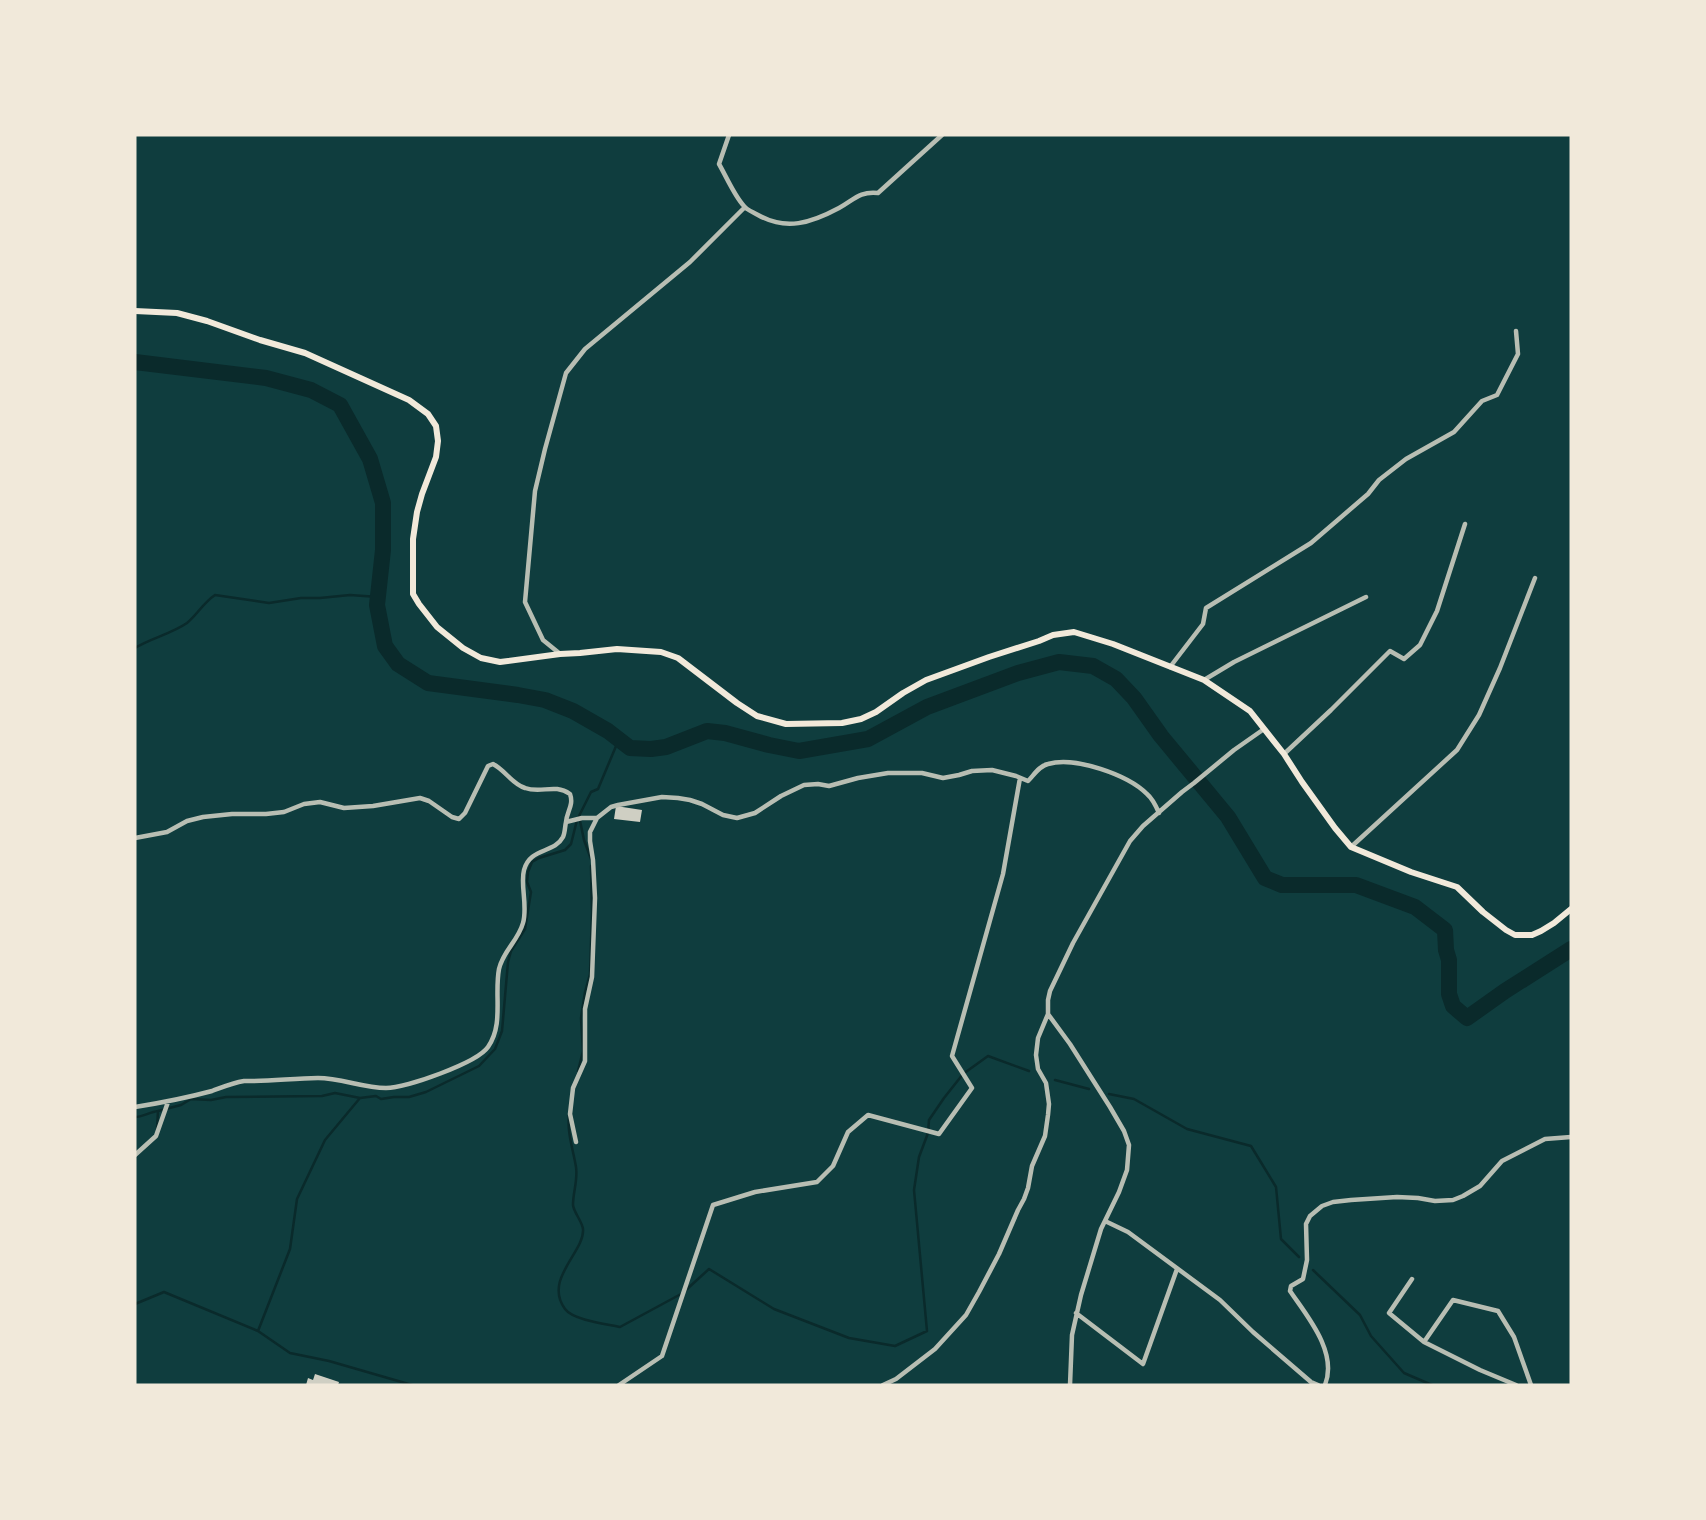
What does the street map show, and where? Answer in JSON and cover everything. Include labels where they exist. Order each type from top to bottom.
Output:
[{"type":"main road","points":[[135,311],[177,313],[208,320],[304,353],[399,395],[428,414],[436,426],[438,441],[436,457],[416,512],[413,594],[437,627],[463,648],[481,658],[500,662],[617,649],[661,652],[678,658],[757,716],[786,724],[808,725],[861,719],[926,680],[1053,635],[1074,632],[1113,644],[1204,680],[1250,711],[1351,847],[1411,872],[1457,887],[1483,912],[1515,935],[1532,935],[1554,923],[1571,909]]},
{"type":"street","points":[[729,135],[719,164],[744,207],[770,222],[783,225],[810,221],[867,192],[878,193],[942,135]]},
{"type":"street","points":[[560,654],[543,640],[525,602],[535,491],[566,373],[585,349],[690,262],[744,207]]},
{"type":"street","points":[[1170,667],[1203,624],[1206,608],[1311,543],[1368,494],[1379,480],[1406,459],[1454,432],[1482,401],[1497,395],[1518,354],[1516,331]]},
{"type":"street","points":[[1284,754],[1390,651],[1404,659],[1420,645],[1437,611],[1465,524]]},
{"type":"street","points":[[1351,847],[1457,750],[1479,715],[1535,578]]},
{"type":"street","points":[[1204,680],[1234,662],[1366,597]]},
{"type":"street","points":[[883,1385],[896,1379],[935,1349],[965,1315],[999,1254],[1024,1199],[1032,1166],[1041,1148],[1047,1126],[1049,1104],[1046,1083],[1038,1069],[1035,1055],[1038,1038],[1048,1014],[1048,1000],[1057,975],[1130,841],[1182,792],[1264,729]]},
{"type":"street","points":[[576,1142],[570,1114],[573,1088],[584,1061],[585,1009],[592,977],[595,898],[590,832],[597,818],[611,807],[674,797],[702,804],[723,815],[737,818],[755,813],[804,785],[829,786],[888,773],[922,773],[943,778],[989,770],[1028,781],[1040,768],[1051,763],[1069,763],[1097,768],[1127,779],[1148,794],[1159,813]]},
{"type":"street","points":[[135,838],[167,832],[187,821],[203,817],[284,812],[304,804],[320,802],[353,807],[420,798],[459,819],[465,813],[488,765],[493,764],[523,788],[559,789],[570,794],[572,799],[563,837],[532,856],[526,864],[522,879],[525,889],[523,922],[499,967],[497,1023],[489,1046],[484,1051],[466,1063],[404,1086],[388,1088],[318,1078],[244,1082],[135,1108]]},
{"type":"street","points":[[619,1385],[662,1356],[713,1205],[755,1192],[817,1182],[834,1166],[848,1132],[868,1115],[939,1133],[972,1088],[952,1056],[1003,874],[1020,778]]},
{"type":"street","points":[[566,822],[597,818]]},
{"type":"street","points":[[1048,1014],[1110,1107],[1129,1145],[1127,1170],[1101,1229],[1076,1313],[1072,1335],[1070,1385]]},
{"type":"street","points":[[135,1155],[156,1136],[168,1101]]},
{"type":"street","points":[[1325,1385],[1328,1369],[1323,1343],[1290,1291],[1291,1286],[1303,1279],[1306,1273],[1306,1224],[1314,1211],[1333,1202],[1351,1199],[1397,1197],[1453,1200],[1480,1186],[1502,1161],[1545,1139],[1571,1137]]},
{"type":"street","points":[[1105,1221],[1128,1232],[1220,1300],[1253,1332],[1318,1385]]},
{"type":"street","points":[[1076,1313],[1143,1364],[1177,1269]]},
{"type":"street","points":[[1412,1279],[1389,1313],[1424,1342],[1516,1385]]},
{"type":"street","points":[[1424,1342],[1453,1300],[1497,1311],[1514,1337],[1531,1385]]},
{"type":"building","points":[[616,806],[642,810],[640,822],[614,819]]},
{"type":"building","points":[[315,1374],[339,1382],[338,1385],[306,1385],[308,1378],[313,1380]]},
{"type":"waterway","points":[[135,362],[266,378],[311,390],[340,405],[370,459],[383,503],[383,550],[377,605],[385,646],[398,664],[428,683],[545,700],[573,711],[608,731],[630,748],[666,747],[707,731],[799,751],[868,739],[927,707],[1018,673],[1059,662],[1093,666],[1116,679],[1134,698],[1161,736],[1228,817],[1265,878],[1282,885],[1356,885],[1415,907],[1445,930],[1449,960],[1449,994],[1453,1006],[1467,1018],[1571,949]]},
{"type":"waterway","points":[[135,368],[137,362]]},
{"type":"waterway","points":[[135,648],[187,623],[215,595],[269,603],[350,595],[378,597]]},
{"type":"waterway","points":[[591,859],[579,816],[591,792],[598,789],[619,739]]},
{"type":"waterway","points":[[157,1129],[158,1111],[181,1105],[191,1099],[322,1096],[335,1093],[360,1098],[409,1097],[426,1092],[479,1066],[495,1049],[502,1031],[508,962],[511,951],[525,929],[531,892],[527,882],[528,872],[532,862],[565,850],[571,844],[577,820]]},
{"type":"waterway","points":[[578,1071],[583,1051],[581,1018],[590,974],[591,866]]},
{"type":"waterway","points":[[686,1290],[709,1269],[774,1309],[849,1338],[895,1346],[927,1331],[914,1190],[929,1120],[963,1074],[988,1056],[1029,1071]]},
{"type":"waterway","points":[[1055,1080],[1089,1089]]},
{"type":"waterway","points":[[1109,1094],[1134,1099],[1187,1129],[1251,1146],[1276,1187],[1281,1239],[1299,1257]]},
{"type":"waterway","points":[[135,1304],[164,1292],[258,1331],[290,1249],[297,1199],[325,1140],[360,1098]]},
{"type":"waterway","points":[[135,1117],[158,1111]]},
{"type":"waterway","points":[[569,1115],[576,1172],[573,1205],[583,1229],[582,1238],[566,1266],[559,1287],[565,1309],[582,1319],[620,1327],[681,1294]]},
{"type":"waterway","points":[[1313,1270],[1360,1315],[1371,1336],[1404,1373],[1432,1385]]},
{"type":"waterway","points":[[258,1331],[290,1353],[329,1361],[412,1385]]}]
